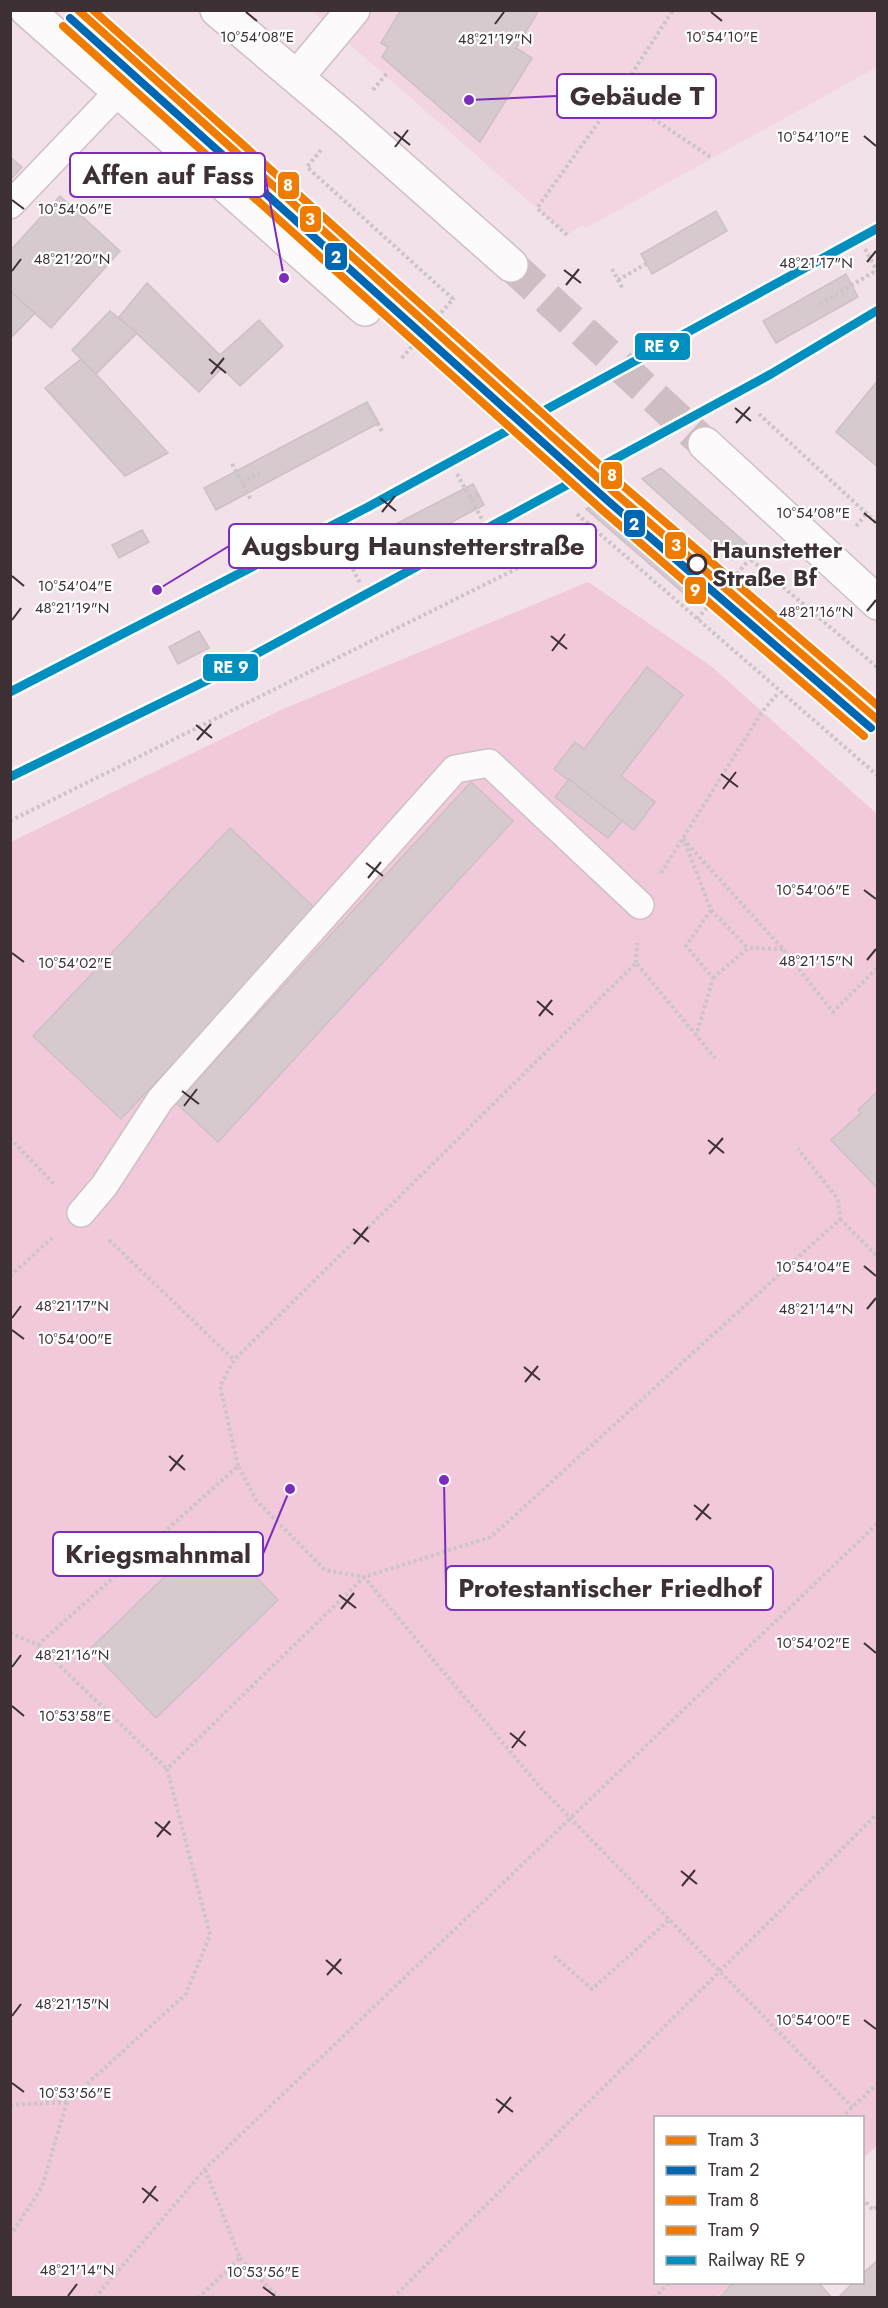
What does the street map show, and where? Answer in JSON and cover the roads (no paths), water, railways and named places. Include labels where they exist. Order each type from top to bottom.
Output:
[{"type":"main road","points":[[27,10],[365,309]]},
{"type":"main road","points":[[217,10],[297,77],[511,265]]},
{"type":"main road","points":[[297,77],[352,10]]},
{"type":"main road","points":[[705,444],[878,603]]},
{"type":"lane","points":[[10,205],[119,92]]},
{"type":"lane","points":[[81,1213],[105,1186],[160,1100],[455,769],[489,763],[640,905]]},
{"type":"tunnel","points":[[511,265],[705,444]]},
{"type":"tram line","name":"3","points":[[78,10],[615,493],[878,720]]},
{"type":"tram line","name":"8","points":[[93,10],[622,485],[878,706]]},
{"type":"tram line","name":"2","points":[[70,18],[608,501],[871,728]]},
{"type":"tram line","name":"9","points":[[63,26],[601,509],[864,736]]},
{"type":"place","name":"Gebäude T","points":[[469,100]]},
{"type":"place","name":"Affen auf Fass","points":[[284,278]]},
{"type":"place","name":"Haunstetter Straße Bf","points":[[697,564]]},
{"type":"place","name":"Augsburg Haunstetterstraße","points":[[157,590]]},
{"type":"place","name":"Protestantischer Friedhof","points":[[444,1480]]},
{"type":"place","name":"Kriegsmahnmal","points":[[290,1489]]}]
